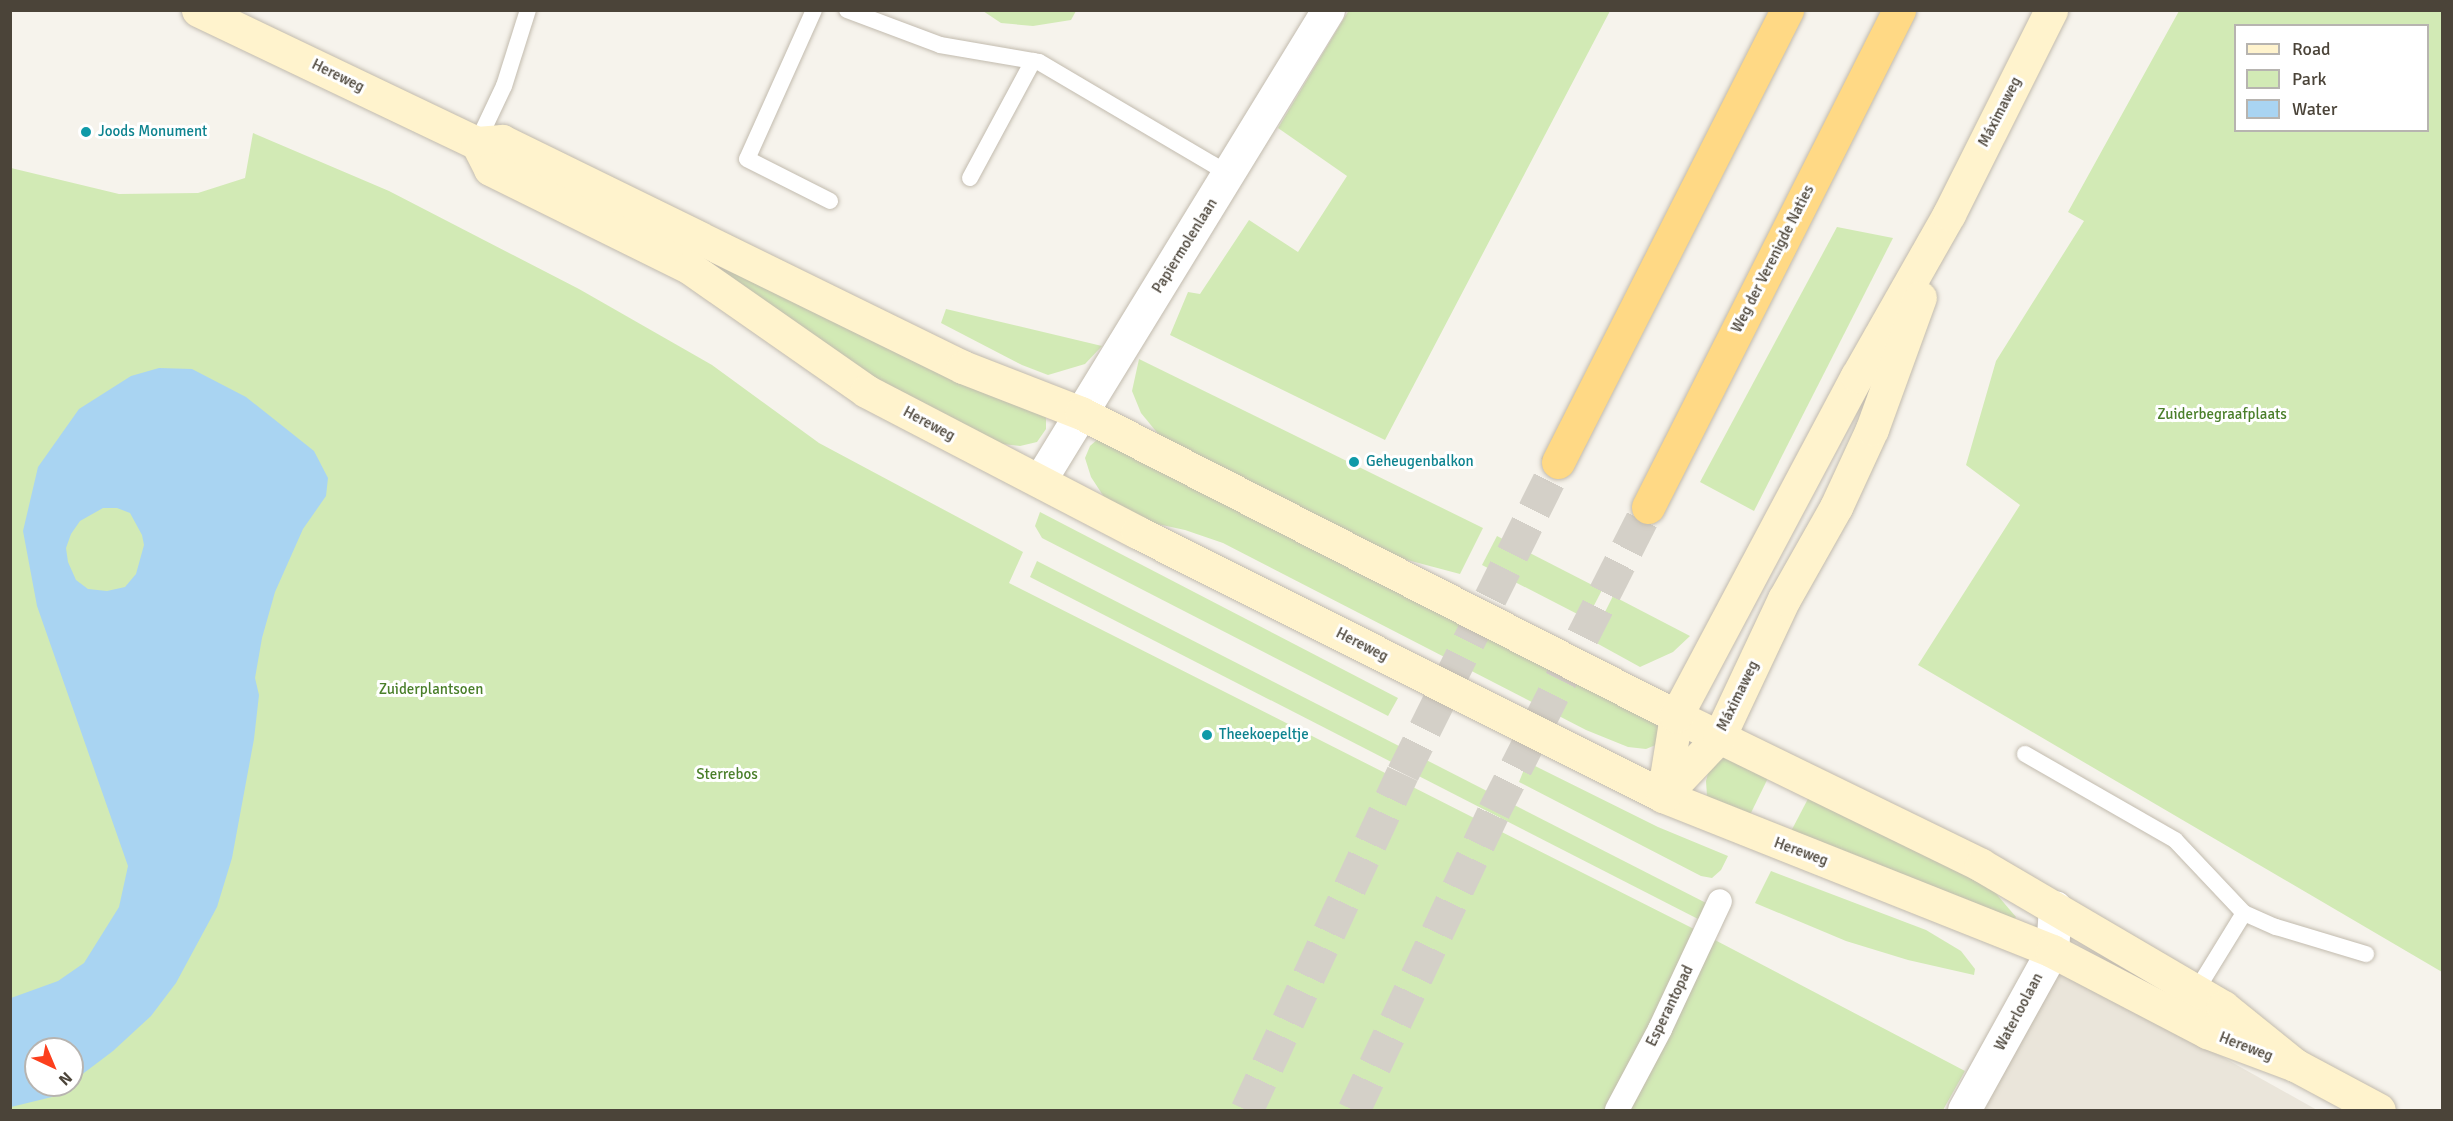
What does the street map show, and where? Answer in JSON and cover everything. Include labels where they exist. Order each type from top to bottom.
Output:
[{"type":"highway","points":[[1558,462],[1787,10]]},
{"type":"highway","name":"Weg der Verenigde Naties","points":[[1648,507],[1899,10]]},
{"type":"main road","name":"Hereweg","points":[[198,10],[477,143],[502,141],[963,367],[1081,413],[1676,716],[1982,865],[2223,1007],[2295,1065]]},
{"type":"main road","name":"Máximaweg","points":[[1663,796],[1676,716],[1857,376],[1949,214],[2051,10]]},
{"type":"main road","name":"Hereweg","points":[[477,143],[490,169],[690,268],[866,391],[1137,532],[1663,796],[2052,951],[2207,1032],[2295,1065],[2379,1110]]},
{"type":"main road","name":"Máximaweg","points":[[1663,796],[1719,736],[1784,599],[1836,507],[1872,429],[1949,214]]},
{"type":"street","name":"Papiermolenlaan","points":[[1040,480],[1328,10]]},
{"type":"street","name":"Esperantopad","points":[[1617,1110],[1660,1029],[1720,901]]},
{"type":"street","name":"Waterloolaan","points":[[1964,1110],[2052,951],[2055,907]]},
{"type":"lane","points":[[477,143],[504,86],[528,10]]},
{"type":"lane","points":[[814,10],[747,159],[830,201]]},
{"type":"lane","points":[[847,10],[940,45],[1033,61],[1229,174]]},
{"type":"lane","points":[[970,178],[1033,61]]},
{"type":"lane","points":[[2025,754],[2175,840],[2244,913],[2276,927],[2366,954]]},
{"type":"lane","points":[[2196,991],[2244,913]]},
{"type":"shaded area","points":[[2055,963],[2317,1110],[1973,1110]]},
{"type":"green space","points":[[1349,10],[1610,11],[1385,440],[1170,335],[1188,292],[1200,294],[1249,220],[1298,252],[1347,176],[1278,128]]},
{"type":"green space","points":[[983,11],[1076,11],[1071,20],[1033,26],[1001,23]]},
{"type":"green space","name":"Zuiderbegraafplaats","points":[[2179,11],[2442,11],[2442,972],[1918,665],[2020,505],[1966,465],[1996,361],[2084,221],[2068,212]]},
{"type":"green space","name":"Sterrebos","points":[[253,133],[389,191],[579,289],[712,365],[819,443],[1023,552],[1009,583],[1692,928],[1965,1071],[1943,1110],[11,1110],[11,168],[119,194],[198,193],[245,178]]},
{"type":"green space","points":[[655,224],[1046,410],[1046,429],[1037,442],[1020,446],[994,443],[866,377]]},
{"type":"green space","points":[[1837,227],[1893,238],[1754,511],[1700,482]]},
{"type":"green space","points":[[946,309],[1102,346],[1085,364],[1048,375],[1022,365],[941,323]]},
{"type":"green space","points":[[1139,359],[1483,528],[1460,574],[1377,552],[1168,446],[1141,413],[1132,391]]},
{"type":"green space","points":[[1099,438],[1658,717],[1662,731],[1658,744],[1646,749],[1628,747],[1586,730],[1223,543],[1185,530],[1139,520],[1104,497],[1091,477],[1085,458],[1090,446]]},
{"type":"green space","points":[[1040,512],[1398,698],[1388,716],[1042,538],[1035,526]]},
{"type":"green space","points":[[1497,536],[1602,590],[1587,619],[1482,565]]},
{"type":"green space","points":[[1037,561],[1710,905],[1698,919],[1030,577]]},
{"type":"green space","points":[[1613,596],[1690,636],[1673,652],[1640,667],[1591,640]]},
{"type":"green space","points":[[1726,755],[1770,774],[1746,823],[1707,796],[1706,781],[1709,770]]},
{"type":"green space","points":[[1527,762],[1658,827],[1728,856],[1721,870],[1712,878],[1701,876],[1519,782]]},
{"type":"green space","points":[[1810,795],[1993,890],[2016,917],[2012,922],[1788,837]]},
{"type":"green space","points":[[1771,871],[1926,930],[1961,951],[1975,969],[1974,975],[1908,960],[1846,941],[1755,903]]},
{"type":"water","points":[[159,368],[192,369],[246,397],[314,451],[328,478],[326,496],[303,529],[275,592],[262,638],[255,678],[259,695],[254,739],[232,858],[217,907],[176,983],[151,1016],[113,1051],[84,1073],[84,1037],[24,1037],[24,1097],[52,1097],[11,1107],[11,998],[58,981],[84,963],[119,907],[128,866],[37,606],[23,531],[38,467],[79,409],[131,376]],"holes":[[[103,508],[117,508],[130,513],[142,535],[144,545],[136,574],[125,587],[107,591],[88,589],[76,580],[68,562],[66,548],[71,534],[80,521]]]},
{"type":"tunnel","points":[[1247,1110],[1403,773],[1558,462]]},
{"type":"tunnel","points":[[1354,1110],[1494,811],[1648,507]]},
{"type":"place","name":"Joods Monument","points":[[86,132]]},
{"type":"place","name":"Geheugenbalkon","points":[[1354,462]]},
{"type":"place","name":"Theekoepeltje","points":[[1207,735]]},
{"type":"park label","name":"Zuiderplantsoen","points":[[431,690]]}]
